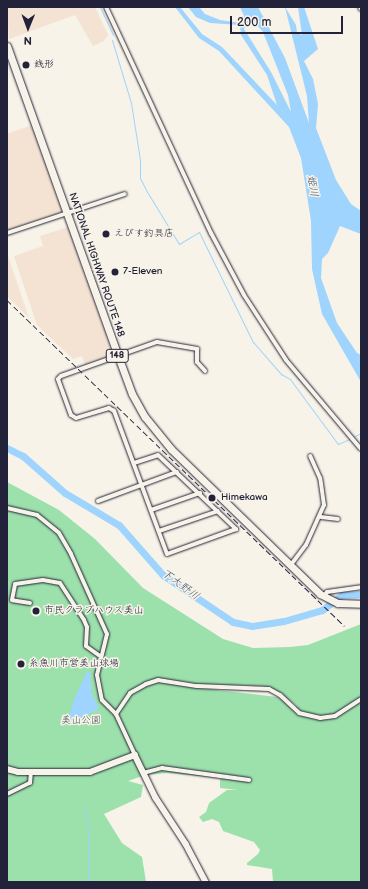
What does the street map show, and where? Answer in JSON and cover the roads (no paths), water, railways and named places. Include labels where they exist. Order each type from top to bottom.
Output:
[{"type":"highway","name":"NATIONAL HIGHWAY ROUTE 148","points":[[7,46],[118,356],[139,407],[161,439],[290,566],[324,596],[334,602],[361,604]]},
{"type":"street","points":[[106,7],[211,233],[244,295],[286,360],[361,449]]},
{"type":"street","points":[[7,233],[125,194]]},
{"type":"street","points":[[134,463],[158,455],[200,493],[236,529],[167,554],[114,411],[109,408],[76,418],[71,416],[59,384],[61,376],[157,342],[170,343],[197,349],[197,362],[205,371]]},
{"type":"street","points":[[290,566],[306,545],[321,517],[324,505],[321,482],[310,456]]},
{"type":"street","points":[[98,501],[177,472]]},
{"type":"street","points":[[151,510],[200,493]]},
{"type":"street","points":[[7,508],[37,515],[64,539],[105,626],[107,639],[100,656],[97,675],[102,700],[116,714],[143,773],[162,808],[194,858],[206,882]]},
{"type":"street","points":[[159,531],[218,511]]},
{"type":"street","points":[[321,517],[338,519]]},
{"type":"street","points":[[30,602],[12,600],[15,584],[43,580],[60,583],[87,627],[86,646],[100,656]]},
{"type":"street","points":[[324,596],[327,592],[361,587]]},
{"type":"street","points":[[116,714],[130,694],[146,684],[158,680],[197,686],[269,689],[280,695],[299,713],[320,718],[335,716],[361,699]]},
{"type":"street","points":[[7,769],[31,772],[94,772],[135,755]]},
{"type":"street","points":[[143,773],[162,768],[249,780]]},
{"type":"street","points":[[7,794],[30,783],[31,772]]},
{"type":"water","name":"姫川","points":[[175,7],[180,7],[202,34],[222,47],[277,105],[267,75],[241,35],[240,25],[210,23],[196,17],[188,7],[199,7],[205,14],[220,20],[240,23],[244,16],[240,7],[258,7],[285,58],[309,123],[307,96],[285,7],[296,25],[297,33],[302,35],[298,7],[304,7],[318,49],[304,61],[313,79],[318,104],[316,128],[336,180],[351,204],[361,211],[361,234],[340,226],[328,253],[322,259],[321,278],[337,323],[357,353],[361,355],[361,382],[322,314],[312,269],[311,221],[301,158],[289,127],[219,51],[199,38]],"holes":[[[253,21],[263,32],[288,95],[291,112],[271,72],[244,29],[247,24]]]},
{"type":"water","points":[[87,671],[90,672],[92,694],[99,709],[68,723],[73,702]]},
{"type":"waterway","points":[[100,7],[113,35]]},
{"type":"waterway","points":[[112,40],[131,103],[140,160],[140,178],[146,190],[179,244],[199,232],[253,342],[281,374],[290,379],[338,444],[349,439]]},
{"type":"waterway","points":[[355,436],[361,433]]},
{"type":"waterway","name":"下大野川","points":[[7,448],[23,456],[65,493],[119,525],[163,575],[233,622],[252,626],[284,621],[322,610],[342,595],[361,594]]},
{"type":"waterway","points":[[84,807],[89,835],[89,882]]},
{"type":"railway","points":[[7,300],[344,626]]},
{"type":"place","name":"銭形","points":[[26,65]]},
{"type":"place","name":"えびす釣具店","points":[[106,234]]},
{"type":"place","name":"7-Eleven","points":[[115,272]]},
{"type":"place","name":"Himekawa","points":[[212,498]]},
{"type":"place","name":"市民クラブハウス美山","points":[[36,611]]},
{"type":"place","name":"糸魚川市営美山球場","points":[[21,664]]},
{"type":"park label","name":"美山公園","points":[[81,721]]}]
